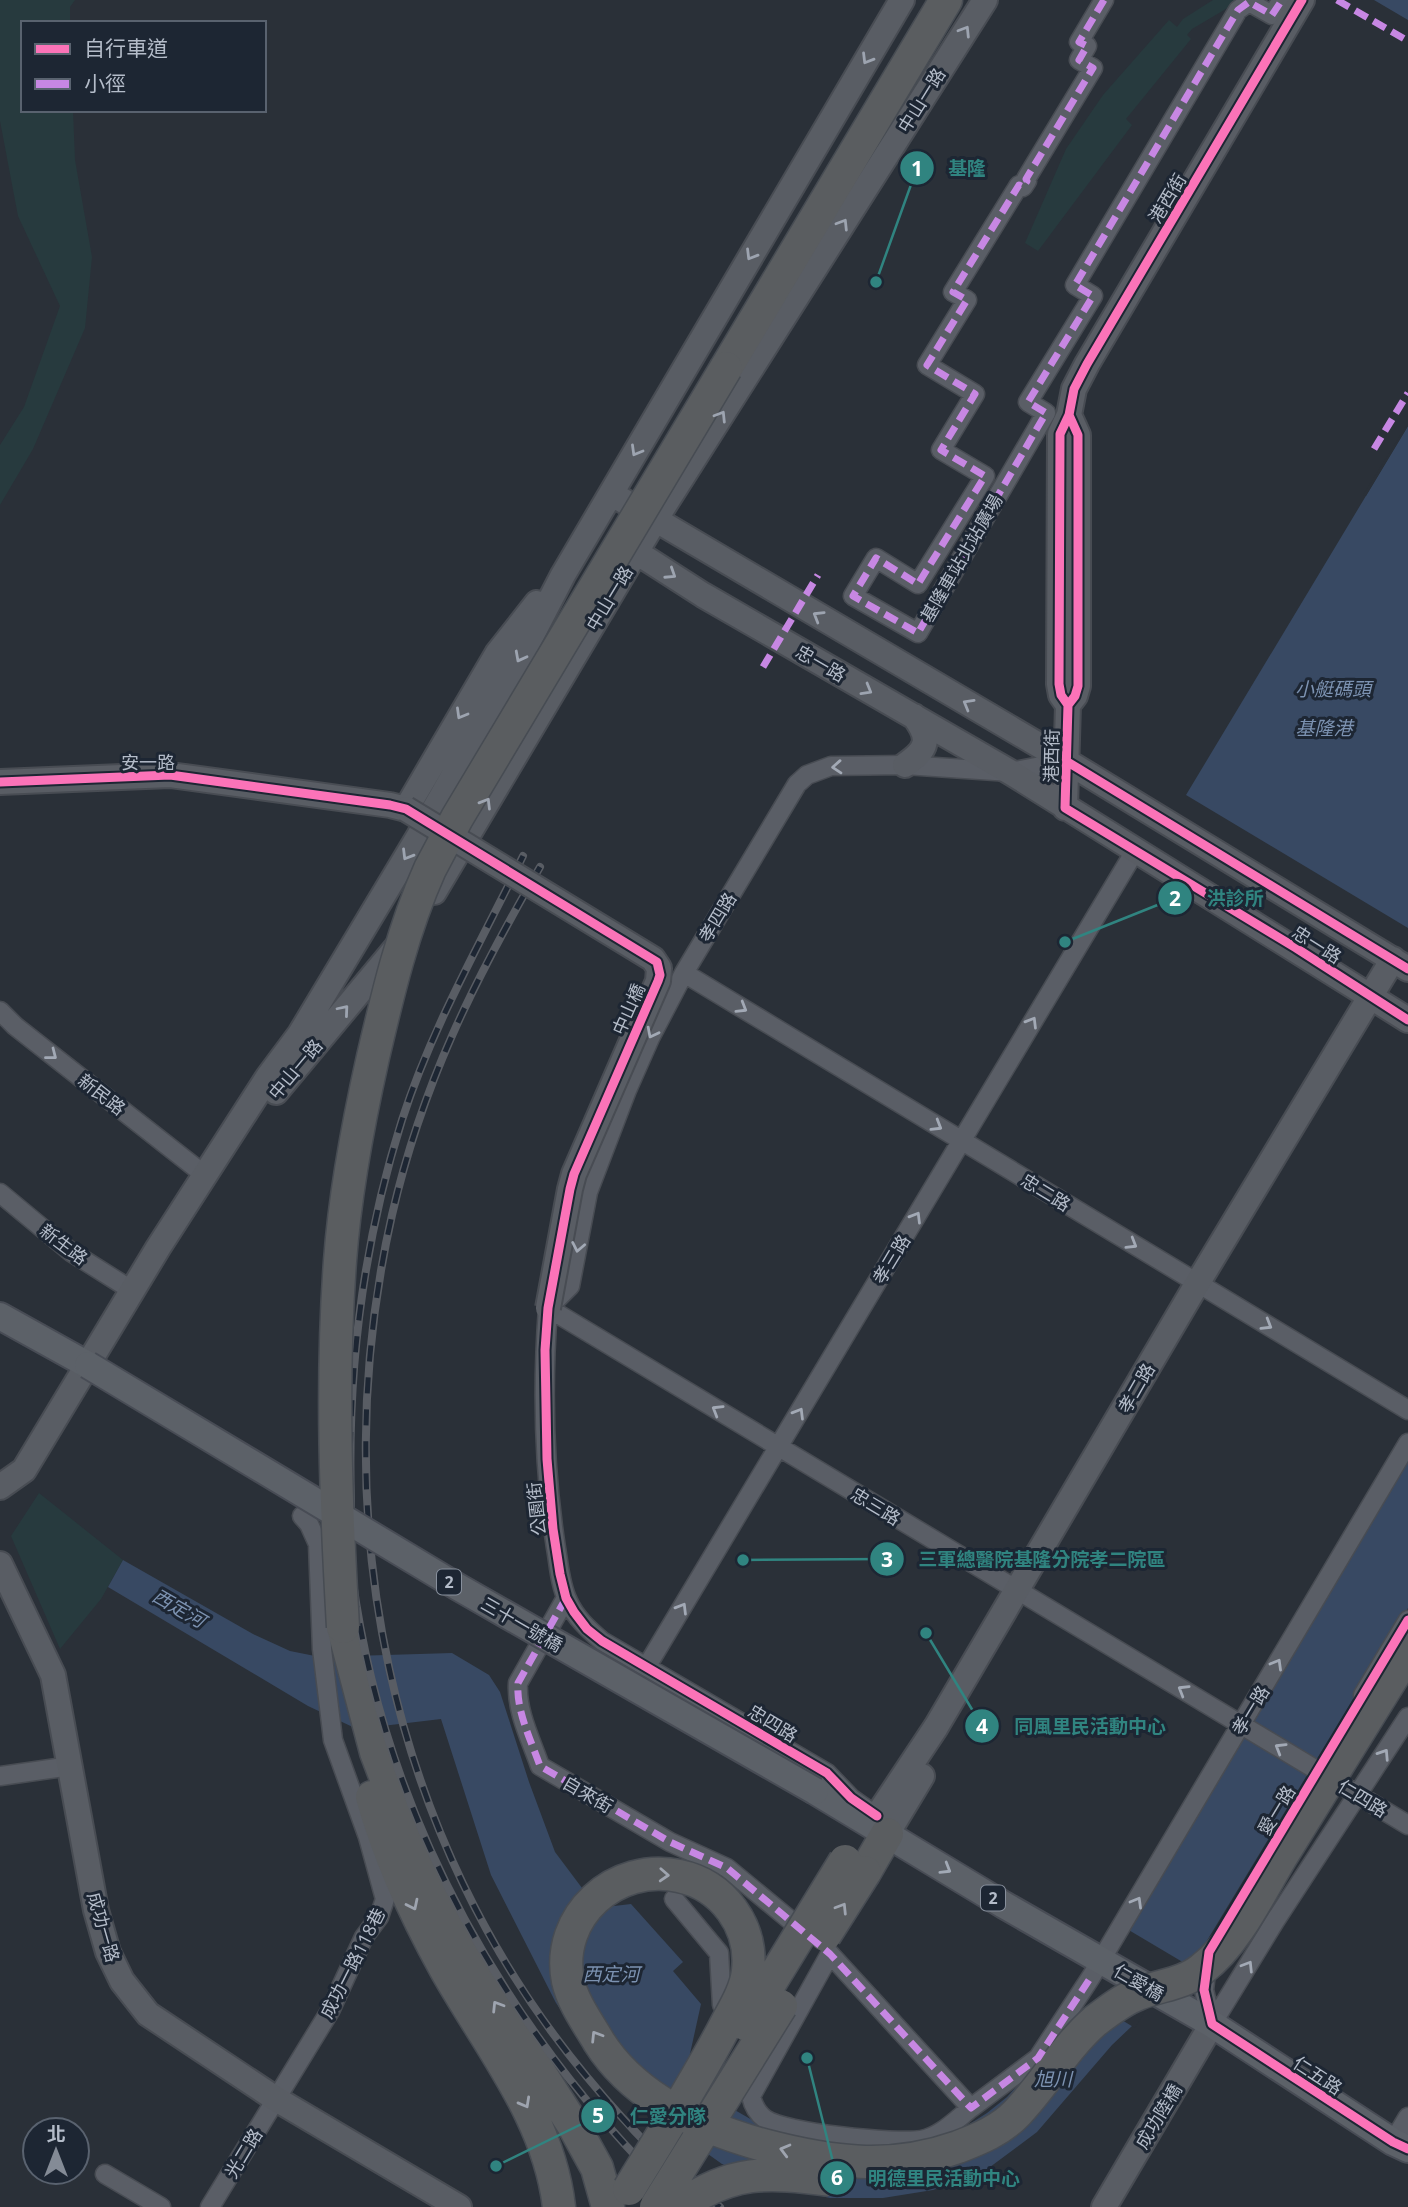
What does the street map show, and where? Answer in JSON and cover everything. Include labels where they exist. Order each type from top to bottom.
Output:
[{"type":"highway","points":[[559,2207],[556,2177],[528,2108],[445,1969],[424,1930],[390,1854],[358,1744],[347,1677],[332,1638],[336,1326],[340,1259],[353,1155],[365,1091],[394,970],[430,870],[457,818],[946,0]]},
{"type":"highway","points":[[332,1638],[409,1839],[454,1932],[482,1982],[575,2128],[597,2168],[608,2207]]},
{"type":"highway","points":[[623,2207],[629,2189],[663,2135],[669,2124],[676,2113],[682,2103],[703,2070],[744,1988],[748,1973],[748,1954],[740,1921],[731,1908],[721,1897],[695,1881],[680,1876],[649,1874],[619,1884],[594,1897],[584,1908],[572,1931],[567,1959],[569,1985],[583,2016],[606,2052],[637,2085],[657,2100],[674,2110],[682,2115],[704,2125],[794,2153],[858,2163],[906,2161],[931,2156],[982,2138],[1014,2116],[1092,2024],[1123,2001],[1138,1993],[1188,1979],[1215,1957],[1246,1915],[1408,1651]]},
{"type":"highway","points":[[679,2207],[726,2181],[762,2174],[779,2173],[867,2184],[922,2179],[955,2169],[995,2151],[1028,2127],[1108,2031],[1146,2006],[1196,1988],[1224,1964],[1256,1920],[1408,1674]]},
{"type":"highway","points":[[656,2207],[878,1825]]},
{"type":"highway","points":[[633,2207],[855,1866]]},
{"type":"main road","name":"2","points":[[0,1316],[88,1365]]},
{"type":"main road","name":"三十一號橋","points":[[88,1365],[458,1587],[814,1791]]},
{"type":"main road","name":"忠四路","points":[[814,1791],[878,1825],[1099,1967]]},
{"type":"main road","name":"仁愛橋","points":[[1099,1967],[1212,2024]]},
{"type":"main road","name":"仁五路","points":[[1212,2024],[1400,2146]]},
{"type":"street","name":"中山一路","points":[[0,1487],[24,1470],[132,1291],[268,1077],[300,1034],[419,836],[516,666],[563,575],[902,0]]},
{"type":"street","name":"中山一路","points":[[206,1176],[412,929],[655,520],[985,0]]},
{"type":"street","name":"基隆車站北站廣場","points":[[1104,0],[1079,41],[1087,46],[1079,60],[1093,68],[1027,181],[1023,187],[1019,185],[953,292],[967,300],[927,365],[975,394],[941,450],[985,477],[918,584],[876,558],[853,596],[918,633],[1046,413],[1028,402],[1093,296],[1075,285],[1238,10],[1249,2],[1272,15],[1282,0]]},
{"type":"street","name":"港西街","points":[[1066,808],[1068,705],[1078,686],[1078,435],[1069,415],[1070,398],[1087,364],[1302,0]]},
{"type":"street","name":"忠一路","points":[[611,494],[1066,761],[1401,964]]},
{"type":"street","name":"忠一路","points":[[592,526],[704,595],[1010,772],[1408,1020]]},
{"type":"street","points":[[406,809],[497,654],[525,616],[563,575]]},
{"type":"street","points":[[905,765],[917,756],[925,744],[924,731],[914,716]]},
{"type":"street","name":"孝四路","points":[[548,1308],[570,1286],[592,1182],[637,1065],[684,973],[797,784],[807,775],[831,766],[905,765],[1010,772],[1066,761]]},
{"type":"street","name":"安一路","points":[[0,782],[170,775],[406,809]]},
{"type":"street","name":"中山橋","points":[[406,809],[653,959],[659,968],[658,981],[583,1150],[569,1189],[548,1308]]},
{"type":"street","name":"孝三路","points":[[647,1667],[1135,851]]},
{"type":"street","name":"孝二路","points":[[878,1825],[1022,1594],[1374,999],[1401,964]]},
{"type":"street","name":"忠二路","points":[[684,973],[1408,1410]]},
{"type":"street","name":"新民路","points":[[0,1011],[15,1026],[206,1176]]},
{"type":"street","name":"新生路","points":[[0,1193],[71,1251],[132,1291]]},
{"type":"street","name":"忠三路","points":[[548,1308],[1241,1725]]},
{"type":"street","name":"公園街","points":[[548,1308],[545,1350],[547,1460],[553,1529],[566,1598],[574,1612],[602,1641],[647,1667]]},
{"type":"street","name":"孝一路","points":[[1099,1967],[1408,1443]]},
{"type":"street","name":"成功一路118巷","points":[[276,2099],[330,2011],[364,1937],[379,1917],[385,1899],[368,1837],[333,1740],[332,1638],[318,1544],[309,1524],[302,1516]]},
{"type":"street","name":"成功一路","points":[[0,1564],[53,1675],[96,1910],[107,1952],[122,1981],[148,2014],[276,2099],[459,2207]]},
{"type":"street","name":"自來街","points":[[566,1598],[518,1684],[517,1696],[521,1711],[540,1766],[670,1842],[727,1868],[790,1920]]},
{"type":"street","name":"愛一路","points":[[1212,2024],[1204,1990],[1209,1952],[1408,1620]]},
{"type":"street","name":"忠四路","points":[[647,1667],[827,1773],[878,1825]]},
{"type":"street","points":[[1212,2024],[1408,1717]]},
{"type":"street","name":"仁四路","points":[[1241,1725],[1408,1825]]},
{"type":"street","points":[[0,1776],[71,1766]]},
{"type":"street","points":[[674,1899],[719,1953],[722,2005]]},
{"type":"street","points":[[971,2108],[830,1954],[751,2096],[753,2105],[774,2123],[850,2138],[924,2140],[938,2133],[1038,2058],[1099,1967]]},
{"type":"street","name":"成功陸橋","points":[[1104,2207],[1212,2024]]},
{"type":"street","name":"光二路","points":[[210,2207],[276,2099]]},
{"type":"street","points":[[1400,2146],[1408,2117]]},
{"type":"street","points":[[105,2174],[161,2207]]},
{"type":"green space","points":[[0,0],[75,0],[70,7],[70,21],[21,21],[21,112],[73,112],[75,160],[92,257],[85,328],[33,449],[0,505],[0,445],[24,407],[60,306],[18,216],[0,121]]},
{"type":"green space","points":[[1213,0],[1241,0],[1192,29],[1187,35],[1191,39],[1126,119],[1132,125],[1038,251],[1025,243],[1066,149],[1103,95],[1169,20],[1177,27],[1183,19]]},
{"type":"green space","points":[[39,1493],[123,1560],[101,1599],[60,1649],[11,1536]]},
{"type":"water","points":[[1374,0],[1408,0],[1408,20]]},
{"type":"water","name":"基隆港","points":[[1408,426],[1408,928],[1186,795]]},
{"type":"water","name":"西定河","points":[[1408,1459],[1408,1608],[1191,1967],[1165,1969],[1132,2026],[1112,2045],[1037,2132],[986,2170],[933,2190],[883,2198],[830,2198],[762,2183],[722,2164],[660,2120],[597,2062],[556,2003],[491,1875],[441,1719],[357,1729],[308,1706],[108,1587],[123,1560],[253,1634],[290,1651],[320,1657],[452,1653],[489,1675],[500,1692],[555,1852],[597,1908],[631,1904],[683,1962],[673,1971],[701,2004],[684,2081],[773,2132],[946,2139],[1007,2097],[1077,2019],[1094,2005],[1128,1947],[1127,1929]]},
{"type":"pier","points":[[1408,423],[1366,496],[1363,495]]},
{"type":"pier","points":[[1127,1929],[1191,1967],[1168,1973],[1135,2028],[1092,2002],[1124,1946]]},
{"type":"railway","points":[[523,856],[428,1052],[388,1166],[368,1260],[355,1356],[350,1452],[352,1575],[368,1665],[393,1753],[425,1838],[465,1919],[511,1997],[564,2071],[622,2141],[686,2207]]},
{"type":"railway","points":[[540,867],[493,951],[452,1035],[418,1121],[392,1215],[373,1329],[366,1443],[371,1557],[389,1669],[420,1779],[463,1884],[519,1984],[587,2077],[649,2146],[684,2179],[720,2207]]},
{"type":"marked path","points":[[1104,0],[1079,42],[1087,46],[1079,60],[1093,68],[1027,181],[1023,187],[1019,185],[953,292],[967,300],[927,365],[975,394],[941,450],[985,476],[918,584],[876,558],[853,596],[918,633],[1046,413],[1028,402],[1093,296],[1075,285],[1238,10],[1249,2],[1272,15],[1282,0]]},
{"type":"marked path","points":[[1337,0],[1408,41]]},
{"type":"marked path","points":[[1374,449],[1408,393]]},
{"type":"marked path","points":[[763,667],[818,575]]},
{"type":"marked path","points":[[566,1598],[518,1683],[522,1715],[540,1766],[670,1842],[727,1868],[830,1954],[971,2108],[1038,2058],[1091,1977]]},
{"type":"cycle path","points":[[1302,0],[1087,364],[1074,389],[1069,415],[1060,434],[1059,684],[1061,695],[1068,705],[1065,808],[1296,948],[1408,1020]]},
{"type":"cycle path","points":[[1068,705],[1078,686],[1078,435],[1069,415]]},
{"type":"cycle path","points":[[1066,761],[1408,969]]},
{"type":"cycle path","points":[[0,782],[170,775],[406,809],[657,962],[660,975],[658,981],[574,1174],[548,1308],[545,1350],[547,1459],[553,1529],[566,1598],[587,1629],[602,1641],[827,1773],[851,1798],[877,1816]]},
{"type":"cycle path","points":[[1408,1620],[1209,1952],[1204,1990],[1212,2024],[1393,2142],[1408,2149]]},
{"type":"place","name":"基隆","points":[[876,282]]},
{"type":"place","name":"洪診所","points":[[1065,942]]},
{"type":"place","name":"三軍總醫院基隆分院孝二院區","points":[[743,1560]]},
{"type":"place","name":"同風里民活動中心","points":[[926,1633]]},
{"type":"place","name":"明德里民活動中心","points":[[807,2058]]},
{"type":"place","name":"仁愛分隊","points":[[496,2166]]},
{"type":"water label","name":"小艇碼頭","points":[[1333,689]]},
{"type":"water label","name":"旭川","points":[[1053,2079]]}]
